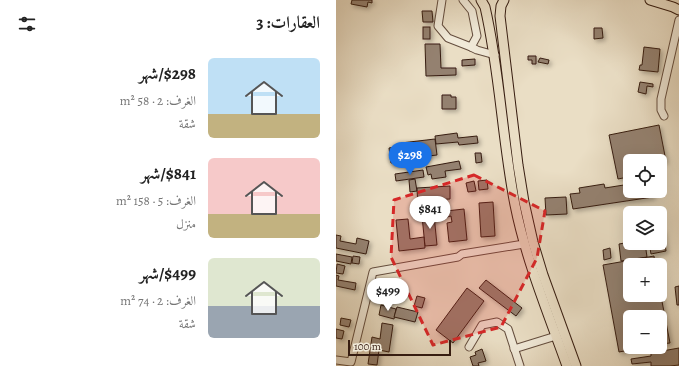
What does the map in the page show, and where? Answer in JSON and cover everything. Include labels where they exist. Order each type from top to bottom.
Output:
[{"type":"main road","points":[[481,0],[485,7],[495,55],[509,170],[515,206],[524,244],[560,335],[576,366]]},
{"type":"main road","points":[[504,0],[501,6],[500,16],[518,165],[524,202],[533,242],[560,335],[566,366]]},
{"type":"main road","points":[[650,0],[679,10]]},
{"type":"street","points":[[442,0],[438,26],[448,38],[471,46],[477,50],[495,55]]},
{"type":"street","points":[[463,0],[472,11],[477,36],[471,46]]},
{"type":"street","points":[[664,116],[661,99],[679,20]]},
{"type":"street","points":[[336,360],[351,362],[373,272],[462,254],[524,244]]},
{"type":"street","points":[[469,347],[482,325],[498,322],[508,330],[520,366]]},
{"type":"street","points":[[514,349],[560,335]]},
{"type":"highlighted area","points":[[474,175],[545,211],[537,258],[501,327],[433,345],[391,257],[394,200]]},
{"type":"building","points":[[352,0],[372,0],[372,3],[368,2],[367,7],[351,4]]},
{"type":"building","points":[[422,11],[432,11],[433,22],[423,22]]},
{"type":"building","points":[[423,27],[430,27],[430,39],[423,39]]},
{"type":"building","points":[[594,28],[602,28],[603,38],[594,39]]},
{"type":"building","points":[[425,44],[440,44],[441,68],[456,68],[456,75],[426,76]]},
{"type":"building","points":[[644,47],[660,49],[658,72],[639,70],[640,65],[642,65]]},
{"type":"building","points":[[528,56],[536,56],[536,64],[532,64],[532,60],[528,60]]},
{"type":"building","points":[[540,58],[549,60],[548,64],[538,62]]},
{"type":"building","points":[[475,59],[475,65],[462,66],[462,60]]},
{"type":"building","points":[[640,82],[653,84],[653,87],[647,86],[646,94],[638,92]]},
{"type":"building","points":[[442,95],[451,95],[451,97],[456,97],[456,109],[442,109]]},
{"type":"building","points":[[659,125],[665,154],[623,154],[623,178],[618,179],[609,135]]},
{"type":"building","points":[[457,133],[458,138],[477,136],[478,143],[459,145],[458,142],[436,144],[435,136]]},
{"type":"building","points":[[435,139],[437,155],[403,159],[401,143]]},
{"type":"building","points":[[401,146],[403,161],[391,163],[389,148]]},
{"type":"building","points":[[475,153],[481,153],[482,162],[476,163]]},
{"type":"building","points":[[459,161],[461,169],[445,171],[446,177],[432,179],[431,174],[428,175],[426,167]]},
{"type":"building","points":[[423,170],[424,177],[396,181],[395,174]]},
{"type":"building","points":[[415,179],[417,191],[410,192],[409,180]]},
{"type":"building","points":[[487,180],[488,189],[479,190],[478,181]]},
{"type":"building","points":[[474,181],[476,191],[468,192],[466,183]]},
{"type":"building","points":[[604,184],[605,188],[623,185],[623,198],[646,198],[573,209],[570,194],[580,193],[579,188]]},
{"type":"building","points":[[450,186],[450,199],[425,200],[426,209],[418,209],[417,188]]},
{"type":"building","points":[[566,197],[567,214],[546,215],[545,198]]},
{"type":"building","points":[[493,202],[495,236],[481,237],[479,203]]},
{"type":"building","points":[[464,209],[467,240],[449,242],[447,223],[452,222],[451,216],[447,217],[446,211]]},
{"type":"building","points":[[434,215],[437,245],[425,246],[422,216]]},
{"type":"building","points":[[408,219],[410,239],[424,237],[425,248],[399,251],[396,220]]},
{"type":"building","points":[[336,235],[341,236],[340,241],[356,244],[357,238],[369,241],[366,254],[336,248]]},
{"type":"building","points":[[623,243],[623,250],[646,250],[647,257],[623,258],[623,261],[621,261],[619,244]]},
{"type":"building","points":[[610,248],[611,258],[604,260],[603,250]]},
{"type":"building","points":[[650,250],[666,250],[666,251],[651,254]]},
{"type":"building","points":[[336,254],[352,257],[351,264],[336,261]]},
{"type":"building","points":[[353,256],[360,257],[359,264],[352,263]]},
{"type":"building","points":[[654,256],[654,258],[643,258]]},
{"type":"building","points":[[623,261],[623,302],[662,302],[664,310],[623,310],[623,351],[619,352],[603,265]]},
{"type":"building","points":[[337,264],[345,266],[343,274],[336,273]]},
{"type":"building","points":[[336,275],[339,276],[338,280],[356,283],[355,290],[336,286]]},
{"type":"building","points":[[486,280],[522,308],[516,316],[479,288]]},
{"type":"building","points":[[679,286],[679,305],[677,305],[675,287]]},
{"type":"building","points":[[467,288],[484,301],[453,343],[436,330]]},
{"type":"building","points":[[417,296],[425,298],[422,308],[414,306]]},
{"type":"building","points":[[381,305],[396,309],[394,319],[379,315]]},
{"type":"building","points":[[397,307],[418,312],[415,322],[394,317]]},
{"type":"building","points":[[341,318],[351,320],[349,327],[340,325]]},
{"type":"building","points":[[382,323],[393,325],[389,352],[379,350],[377,365],[368,364],[372,337],[380,339]]},
{"type":"building","points":[[667,327],[670,343],[667,343]]},
{"type":"building","points":[[336,329],[344,331],[342,339],[336,338]]},
{"type":"building","points":[[679,348],[679,365],[651,366],[651,362],[632,364],[631,359],[651,356],[651,354],[667,354],[667,350]]},
{"type":"building","points":[[482,349],[486,361],[478,363],[479,366],[473,366],[470,357],[476,355],[475,352]]}]
